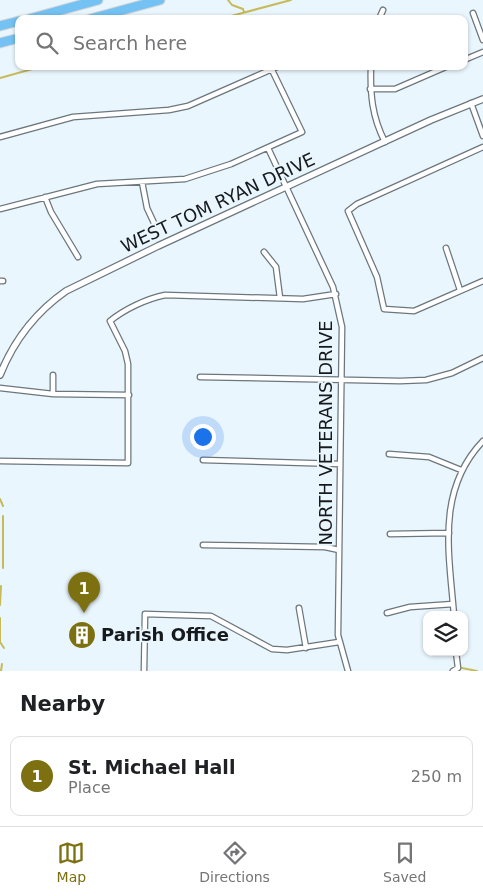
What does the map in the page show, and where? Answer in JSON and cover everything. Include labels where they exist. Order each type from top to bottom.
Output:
[{"type":"highway","points":[[44,15],[98,0]]},
{"type":"highway","points":[[105,15],[160,0]]},
{"type":"highway","points":[[0,26],[15,22]]},
{"type":"highway","points":[[0,43],[15,39]]},
{"type":"street","points":[[381,15],[383,10]]},
{"type":"street","points":[[473,13],[483,40]]},
{"type":"street","points":[[468,58],[483,52]]},
{"type":"street","points":[[0,137],[73,117],[169,110],[188,106],[272,70],[302,132],[231,164],[185,179],[97,184],[0,209]]},
{"type":"street","points":[[371,70],[370,89],[375,124],[385,142]]},
{"type":"street","points":[[370,89],[395,89],[439,70]]},
{"type":"street","name":"WEST TOM RYAN DRIVE","points":[[0,375],[19,336],[52,301],[66,291],[287,187],[483,99]]},
{"type":"street","points":[[471,103],[483,136]]},
{"type":"street","points":[[483,147],[357,204],[348,211],[376,277],[384,309],[414,311],[483,280]]},
{"type":"street","name":"NORTH VETERANS DRIVE","points":[[268,148],[336,294],[342,327],[339,642],[348,671]]},
{"type":"street","points":[[142,182],[146,208],[154,223]]},
{"type":"street","points":[[45,197],[51,212],[78,257]]},
{"type":"street","points":[[446,248],[460,290]]},
{"type":"street","points":[[264,252],[276,267],[280,298]]},
{"type":"street","points":[[0,461],[128,463],[128,364],[125,351],[110,321],[152,298],[165,295],[320,298],[336,294]]},
{"type":"street","points":[[200,377],[426,380],[452,373],[483,358]]},
{"type":"street","points":[[53,394],[54,375]]},
{"type":"street","points":[[0,388],[53,394],[128,395]]},
{"type":"street","points":[[454,611],[449,533],[450,504],[461,470],[472,453],[483,441]]},
{"type":"street","points":[[389,454],[430,458],[461,470]]},
{"type":"street","points":[[203,460],[340,464]]},
{"type":"street","points":[[390,534],[449,533]]},
{"type":"street","points":[[203,546],[325,547],[339,550]]},
{"type":"street","points":[[387,613],[410,607],[453,604]]},
{"type":"street","points":[[299,608],[306,648]]},
{"type":"street","points":[[144,671],[145,614],[211,616],[272,649],[287,650],[339,642]]},
{"type":"street","points":[[455,670],[456,656]]},
{"type":"waterway","points":[[228,0],[232,5],[243,9],[244,12]]},
{"type":"waterway","points":[[235,15],[291,0]]},
{"type":"waterway","points":[[0,78],[29,70]]},
{"type":"waterway","points":[[0,499],[3,506]]},
{"type":"waterway","points":[[3,516],[3,568]]},
{"type":"waterway","points":[[0,605],[1,586]]},
{"type":"waterway","points":[[0,618],[0,642],[4,648]]},
{"type":"waterway","points":[[1,671],[2,664]]},
{"type":"waterway","points":[[462,668],[477,671]]},
{"type":"place","name":"St. Michael Hall","points":[[84,613]]},
{"type":"place","name":"Parish Office","points":[[82,635]]}]
